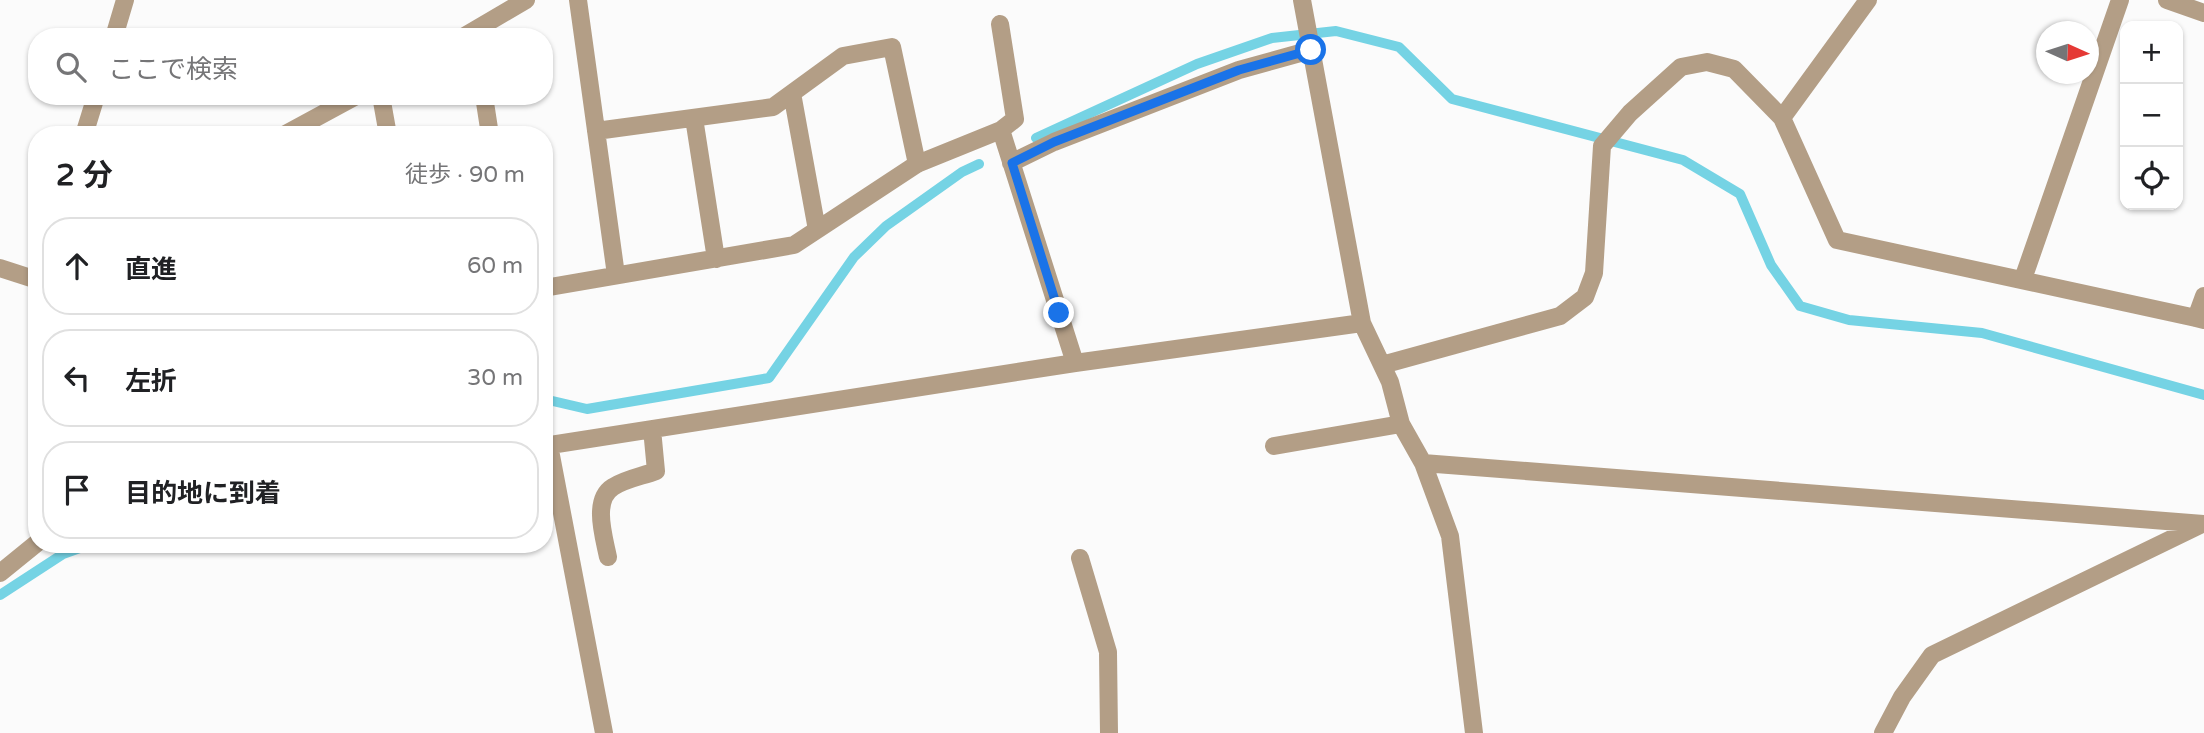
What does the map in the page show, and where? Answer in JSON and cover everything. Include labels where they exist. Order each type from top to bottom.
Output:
[{"type":"street","points":[[117,28],[125,0]]},
{"type":"street","points":[[481,28],[526,0]]},
{"type":"street","points":[[578,0],[616,275]]},
{"type":"street","points":[[1301,0],[1362,323],[1390,383],[1401,424],[1423,463],[1450,536],[1474,733]]},
{"type":"street","points":[[1782,118],[1868,0]]},
{"type":"street","points":[[2023,279],[2120,0]]},
{"type":"street","points":[[2167,0],[2204,13]]},
{"type":"street","points":[[553,286],[794,245],[917,164],[1001,130],[1015,119],[1000,24]]},
{"type":"street","points":[[596,131],[773,107],[843,56],[892,47],[917,164]]},
{"type":"street","points":[[1012,163],[1054,142],[1239,70],[1311,50]]},
{"type":"street","points":[[1382,365],[1560,316],[1585,296],[1594,273],[1602,146],[1630,113],[1681,67],[1707,62],[1734,69],[1782,118],[1838,240],[2200,319],[2204,296]]},
{"type":"street","points":[[792,93],[817,230]]},
{"type":"street","points":[[87,126],[93,105]]},
{"type":"street","points":[[301,126],[339,105]]},
{"type":"street","points":[[383,105],[386,126]]},
{"type":"street","points":[[485,105],[489,126]]},
{"type":"street","points":[[694,118],[716,259]]},
{"type":"street","points":[[1001,130],[1075,363]]},
{"type":"street","points":[[0,268],[28,278]]},
{"type":"street","points":[[553,445],[1075,363],[1362,323]]},
{"type":"street","points":[[1274,446],[1401,424]]},
{"type":"street","points":[[608,556],[601,524],[602,500],[612,487],[656,471],[652,429]]},
{"type":"street","points":[[1423,463],[2203,524]]},
{"type":"street","points":[[553,476],[604,733]]},
{"type":"street","points":[[1883,733],[1902,697],[1932,655],[2203,524]]},
{"type":"street","points":[[0,573],[28,550]]},
{"type":"street","points":[[1080,558],[1108,652],[1109,733]]},
{"type":"waterway","points":[[1036,138],[1197,64],[1272,38],[1336,31],[1399,47],[1452,99],[1683,160],[1740,194],[1771,265],[1800,306],[1849,320],[1982,333],[2204,395]]},
{"type":"waterway","points":[[553,401],[587,409],[769,378],[854,257],[886,226],[962,172],[979,164]]},
{"type":"waterway","points":[[0,595],[66,553]]},
{"type":"route","points":[[1059,313],[1012,163],[1054,142],[1239,70],[1311,50]]}]
